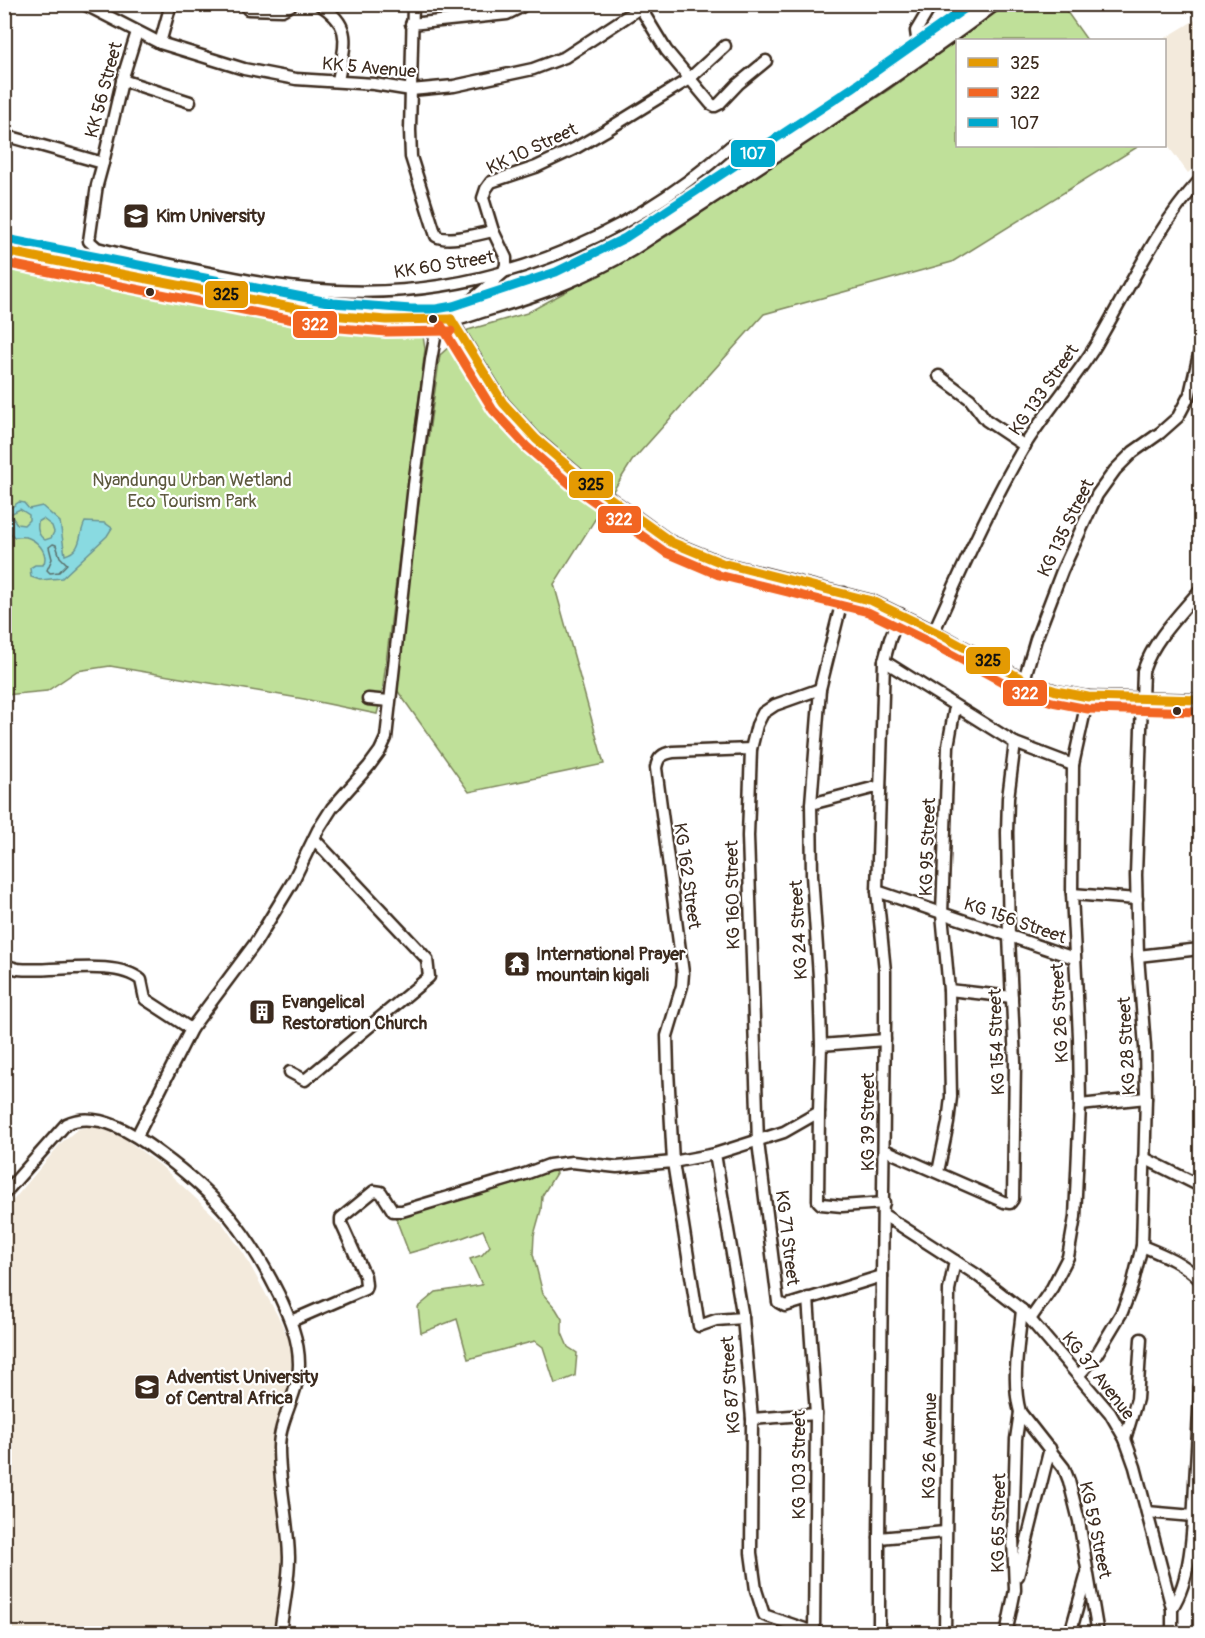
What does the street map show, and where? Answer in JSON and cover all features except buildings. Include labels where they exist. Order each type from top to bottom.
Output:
[{"type":"highway","points":[[4,251],[331,315],[386,320],[450,319],[561,284],[597,268],[631,248],[926,53],[992,4]]},
{"type":"street","name":"KK 5 Avenue","points":[[84,4],[160,43],[243,69],[296,79],[338,81],[411,90],[453,86],[533,69],[565,57],[641,6]]},
{"type":"street","points":[[160,43],[171,4]]},
{"type":"street","points":[[248,9],[282,10],[293,4]]},
{"type":"street","points":[[319,4],[334,15],[344,29],[345,38],[338,81]]},
{"type":"street","points":[[412,4],[411,157],[435,236],[448,239],[493,231]]},
{"type":"street","points":[[411,24],[507,14],[515,12],[522,4]]},
{"type":"street","points":[[926,53],[917,38],[916,31],[932,4]]},
{"type":"street","points":[[641,6],[666,50],[702,94],[715,106],[766,61]]},
{"type":"street","name":"KK 56 Street","points":[[4,135],[103,163],[122,80],[137,32]]},
{"type":"street","name":"KK 10 Street","points":[[503,273],[506,258],[493,231],[483,198],[491,182],[536,167],[574,149],[689,79],[725,46]]},
{"type":"street","points":[[122,80],[190,102]]},
{"type":"street","name":"KK 60 Street","points":[[103,163],[97,185],[89,241],[96,248],[294,288],[374,292],[419,290],[466,282],[503,273],[568,251],[629,221],[667,198],[700,174],[731,146]]},
{"type":"street","name":"KG 133 Street","points":[[934,631],[974,543],[1025,446],[1094,348],[1172,214],[1200,180]]},
{"type":"street","points":[[129,256],[153,279]]},
{"type":"street","points":[[137,1136],[191,1029],[256,942],[292,883],[332,808],[380,751],[388,729],[389,701],[430,360],[450,319],[503,273]]},
{"type":"street","points":[[450,319],[503,403],[518,421],[578,475],[671,542],[722,563],[872,601],[934,631],[1024,680],[1056,691],[1088,697],[1200,700]]},
{"type":"street","name":"KG 135 Street","points":[[1024,680],[1035,639],[1096,495],[1115,470],[1133,452],[1178,417],[1190,394],[1200,350]]},
{"type":"street","points":[[939,376],[970,399],[986,420],[1025,446]]},
{"type":"street","name":"KG 28 Street","points":[[1079,1375],[1095,1357],[1122,1312],[1132,1286],[1142,1246],[1146,1098],[1137,899],[1143,671],[1149,654],[1161,636],[1200,590]]},
{"type":"street","name":"KG 24 Street","points":[[844,593],[820,689],[811,804],[821,1045],[818,1201],[820,1204],[842,1206],[884,1203]]},
{"type":"street","name":"KG 39 Street","points":[[879,1634],[885,970],[877,891],[884,661],[900,614]]},
{"type":"street","points":[[884,661],[1015,743],[1073,765]]},
{"type":"street","name":"KG 160 Street","points":[[758,1142],[748,836],[751,749],[757,725],[763,713],[775,705],[820,689]]},
{"type":"street","name":"KG 26 Street","points":[[1027,1314],[1057,1279],[1070,1250],[1075,1217],[1080,1105],[1072,894],[1073,765],[1088,697]]},
{"type":"street","points":[[368,699],[389,701]]},
{"type":"street","name":"KG 95 Street","points":[[938,1172],[951,1096],[949,990],[942,914],[948,746],[955,707]]},
{"type":"street","name":"KG 154 Street","points":[[885,1150],[1004,1202],[1010,1203],[1013,1200],[1016,1120],[1006,833],[1015,743]]},
{"type":"street","name":"KG 162 Street","points":[[673,1162],[667,1036],[682,986],[683,973],[656,768],[657,760],[663,754],[673,752],[751,749]]},
{"type":"street","points":[[811,804],[880,786]]},
{"type":"street","points":[[290,1072],[305,1080],[429,977],[427,959],[314,839]]},
{"type":"street","name":"KG 156 Street","points":[[877,891],[1074,958]]},
{"type":"street","points":[[1072,894],[1137,899]]},
{"type":"street","points":[[1138,956],[1200,949]]},
{"type":"street","points":[[4,965],[16,969],[75,968],[124,972],[141,980],[144,999],[191,1029]]},
{"type":"street","points":[[949,990],[1011,997]]},
{"type":"street","points":[[821,1045],[885,1040]]},
{"type":"street","points":[[1080,1105],[1146,1098]]},
{"type":"street","points":[[291,1321],[365,1289],[364,1276],[340,1218],[374,1191],[381,1192],[393,1211],[402,1211],[549,1165],[572,1162],[617,1167],[673,1162],[715,1154],[784,1132],[819,1112]]},
{"type":"street","points":[[4,1194],[66,1124],[75,1120],[95,1120],[137,1136],[188,1174],[211,1195],[238,1226],[261,1262],[291,1321],[299,1365],[297,1383],[281,1428],[279,1443],[279,1465],[289,1557],[280,1634]]},
{"type":"street","name":"KG 71 Street","points":[[758,1142],[778,1302],[785,1306],[882,1276]]},
{"type":"street","name":"KG 87 Street","points":[[715,1154],[743,1318],[752,1419],[751,1553],[756,1590],[764,1615],[816,1633]]},
{"type":"street","points":[[1144,1158],[1200,1186]]},
{"type":"street","points":[[673,1162],[699,1326],[716,1320],[743,1318]]},
{"type":"street","name":"KG 37 Avenue","points":[[884,1215],[995,1287],[1027,1314],[1110,1413],[1125,1439],[1135,1467],[1172,1608],[1172,1634]]},
{"type":"street","points":[[1142,1246],[1175,1260],[1190,1269],[1200,1280]]},
{"type":"street","name":"KG 26 Avenue","points":[[945,1634],[949,1290],[955,1260]]},
{"type":"street","name":"KG 103 Street","points":[[808,1298],[816,1414],[816,1633]]},
{"type":"street","name":"KG 65 Street","points":[[1006,1634],[1015,1590],[1013,1538],[1016,1439],[1020,1412],[1016,1379],[1027,1314]]},
{"type":"street","points":[[1125,1439],[1137,1399],[1141,1339]]},
{"type":"street","points":[[1172,1608],[1179,1598],[1185,1578],[1197,1518],[1200,1386]]},
{"type":"street","name":"KG 59 Street","points":[[1020,1412],[1050,1448],[1064,1468],[1069,1481],[1079,1521],[1098,1634]]},
{"type":"street","points":[[752,1419],[816,1414]]},
{"type":"street","points":[[1015,1590],[1050,1448]]},
{"type":"street","points":[[1147,1512],[1197,1518]]},
{"type":"street","points":[[879,1538],[945,1532]]},
{"type":"street","points":[[1070,1634],[1087,1570]]},
{"type":"shaded area","points":[[1200,17],[1200,162],[1188,173],[1166,143],[1166,39],[1164,39]]},
{"type":"shaded area","name":"Adventist University of Central Africa","points":[[98,1127],[124,1138],[160,1165],[222,1223],[244,1254],[290,1343],[291,1377],[274,1463],[283,1567],[276,1633],[5,1634],[5,1210],[62,1142],[78,1129]]},
{"type":"green space","points":[[1003,5],[1062,5],[1086,39],[957,39]]},
{"type":"green space","points":[[956,40],[956,147],[1137,147],[952,262],[764,314],[632,461],[554,584],[604,764],[469,792],[397,690],[411,559],[440,355],[468,330],[527,313],[667,236],[890,89]]},
{"type":"green space","name":"Nyandungu Urban Wetland Eco Tourism Park","points":[[4,264],[243,311],[318,323],[417,331],[423,336],[425,349],[382,694],[377,714],[304,699],[110,666],[77,671],[47,691],[5,695]]},
{"type":"green space","points":[[549,1165],[556,1173],[542,1196],[541,1210],[534,1235],[533,1254],[543,1294],[562,1319],[562,1333],[568,1347],[577,1353],[575,1376],[555,1384],[543,1347],[535,1341],[468,1359],[457,1319],[421,1333],[418,1307],[436,1292],[482,1285],[470,1259],[482,1255],[490,1246],[483,1230],[409,1253],[393,1211]]},
{"type":"water","points":[[19,502],[24,503],[29,509],[42,506],[60,522],[65,555],[75,550],[85,522],[105,523],[112,528],[107,536],[62,578],[40,580],[31,577],[30,568],[43,565],[44,553],[33,540],[26,537],[14,537],[5,527],[5,505],[10,508]],"holes":[[[20,509],[29,515],[29,520],[24,525],[17,524],[10,514]],[[43,519],[52,526],[54,532],[51,538],[45,540],[39,534],[38,527],[38,522]]]},
{"type":"transit line","name":"107","points":[[6,239],[333,303],[411,309],[453,306],[556,272],[625,238],[852,88],[971,4]]},
{"type":"transit line","name":"325","points":[[4,251],[331,315],[386,320],[451,319]]},
{"type":"transit line","name":"322","points":[[4,263],[329,327],[386,332],[451,331]]},
{"type":"transit line","name":"325","points":[[451,319],[503,403],[536,439],[578,475],[671,542],[722,563],[872,601],[934,631],[1024,680],[1056,691],[1088,697],[1200,700]]},
{"type":"transit line","name":"322","points":[[441,325],[493,410],[527,447],[571,485],[665,552],[719,575],[868,612],[1019,691],[1052,702],[1088,709],[1200,712]]},
{"type":"place","name":"Kim University","points":[[136,216]]},
{"type":"place","name":"International Prayer mountain kigali","points":[[517,964]]},
{"type":"place","name":"Evangelical Restoration Church","points":[[262,1012]]},
{"type":"place","name":"Adventist University of Central Africa","points":[[147,1387]]}]
